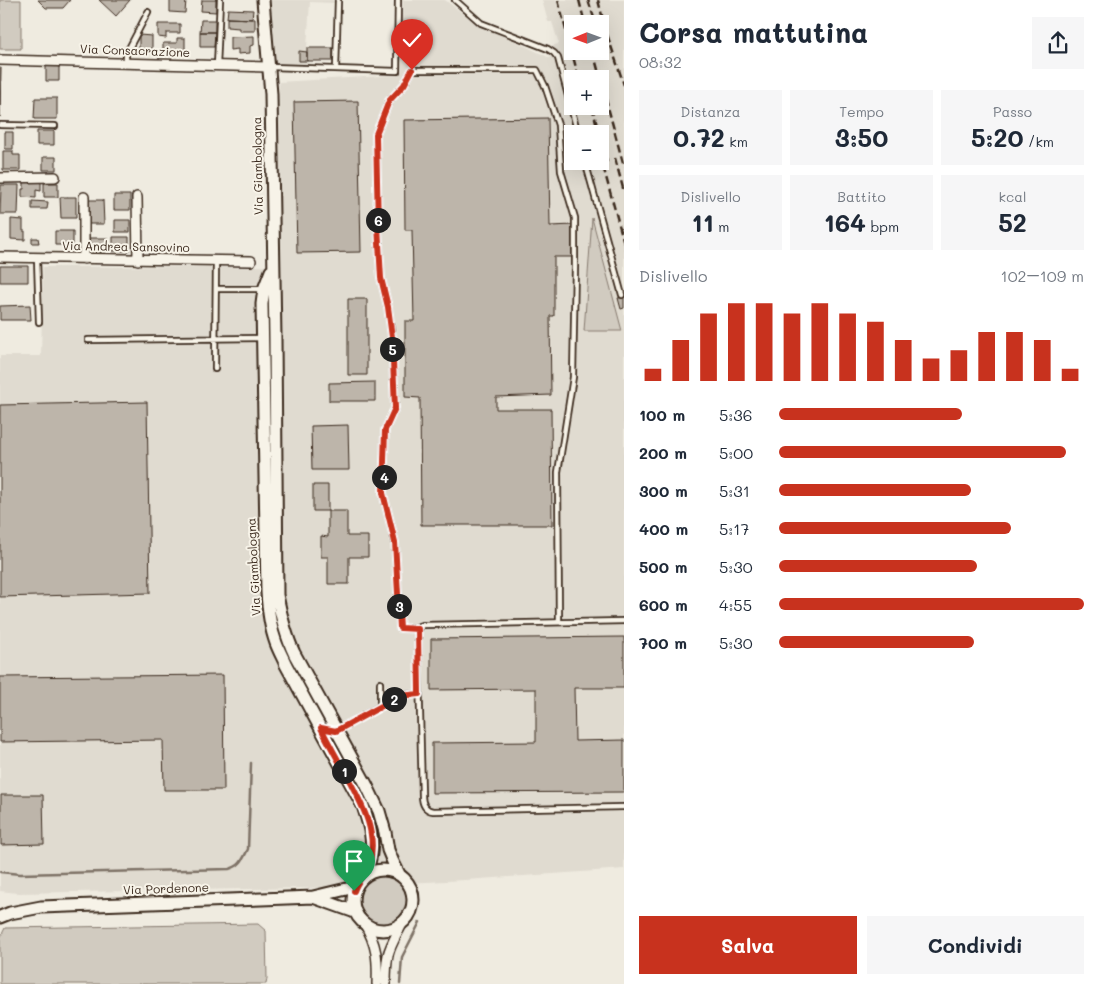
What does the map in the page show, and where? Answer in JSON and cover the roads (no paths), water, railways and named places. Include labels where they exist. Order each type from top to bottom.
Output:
[{"type":"street","name":"Via Giambologna","points":[[263,0],[271,94],[277,595],[286,637],[366,784],[378,811],[385,832],[388,850],[399,874]]},
{"type":"street","name":"Via Consacrazione","points":[[0,60],[269,67]]},
{"type":"street","points":[[0,178],[55,177]]},
{"type":"street","points":[[84,197],[84,259]]},
{"type":"street","points":[[138,198],[138,260]]},
{"type":"street","name":"Via Andrea Sansovino","points":[[0,257],[251,261]]},
{"type":"street","name":"Via Giambologna","points":[[274,264],[264,289],[262,304],[266,338],[267,592],[271,624],[276,644],[286,665],[368,820],[371,850],[368,864],[358,883]]},
{"type":"street","name":"Via Giambologna","points":[[267,413],[272,475],[276,497]]},
{"type":"street","points":[[377,984],[378,964],[372,936],[355,912],[352,899],[358,883],[368,873],[377,870],[388,870],[403,877],[409,885],[413,898],[410,912],[392,943],[388,954],[386,984]]},
{"type":"street","name":"Via Pordenone","points":[[0,917],[41,907],[313,897],[358,883]]},
{"type":"street","name":"Via Pordenone","points":[[313,897],[355,912]]},
{"type":"street","name":"Via Pordenone","points":[[0,911],[20,911]]},
{"type":"street","points":[[364,924],[373,929],[382,930],[394,928],[403,922]]},
{"type":"lane","points":[[217,66],[220,0]]},
{"type":"lane","points":[[336,69],[338,0]]},
{"type":"lane","points":[[269,67],[397,71],[398,0]]},
{"type":"lane","points":[[455,0],[481,23],[554,53],[558,58],[576,125]]},
{"type":"lane","points":[[126,63],[126,54],[148,12]]},
{"type":"lane","points":[[418,629],[400,628],[395,542],[383,493],[385,430],[395,408],[392,337],[388,307],[381,278],[376,134],[389,101],[404,85],[412,70],[538,70],[558,125],[561,170],[574,218],[575,266],[573,377],[558,472],[560,622]]},
{"type":"lane","points":[[0,125],[55,126]]},
{"type":"lane","points":[[587,170],[622,295]]},
{"type":"lane","points":[[37,258],[39,322]]},
{"type":"lane","points":[[216,261],[216,369]]},
{"type":"lane","points":[[216,288],[264,289]]},
{"type":"lane","points":[[88,340],[266,338]]},
{"type":"lane","points":[[624,621],[418,626],[422,802],[425,807],[429,810],[624,807]]},
{"type":"lane","points":[[380,683],[380,706]]},
{"type":"lane","points":[[321,728],[336,731],[400,696],[419,694]]},
{"type":"waterway","points":[[0,872],[20,874],[233,868],[241,862],[248,849],[251,763]]},
{"type":"waterway","points":[[400,984],[402,957],[420,922]]},
{"type":"railway","points":[[558,0],[577,70]]},
{"type":"railway","points":[[579,0],[583,15]]},
{"type":"railway","points":[[588,0],[593,15]]},
{"type":"railway","points":[[598,0],[624,85]]},
{"type":"railway","points":[[595,60],[624,167]]},
{"type":"railway","points":[[594,115],[597,125]]},
{"type":"railway","points":[[615,158],[624,192]]},
{"type":"railway","points":[[604,170],[624,243]]}]
